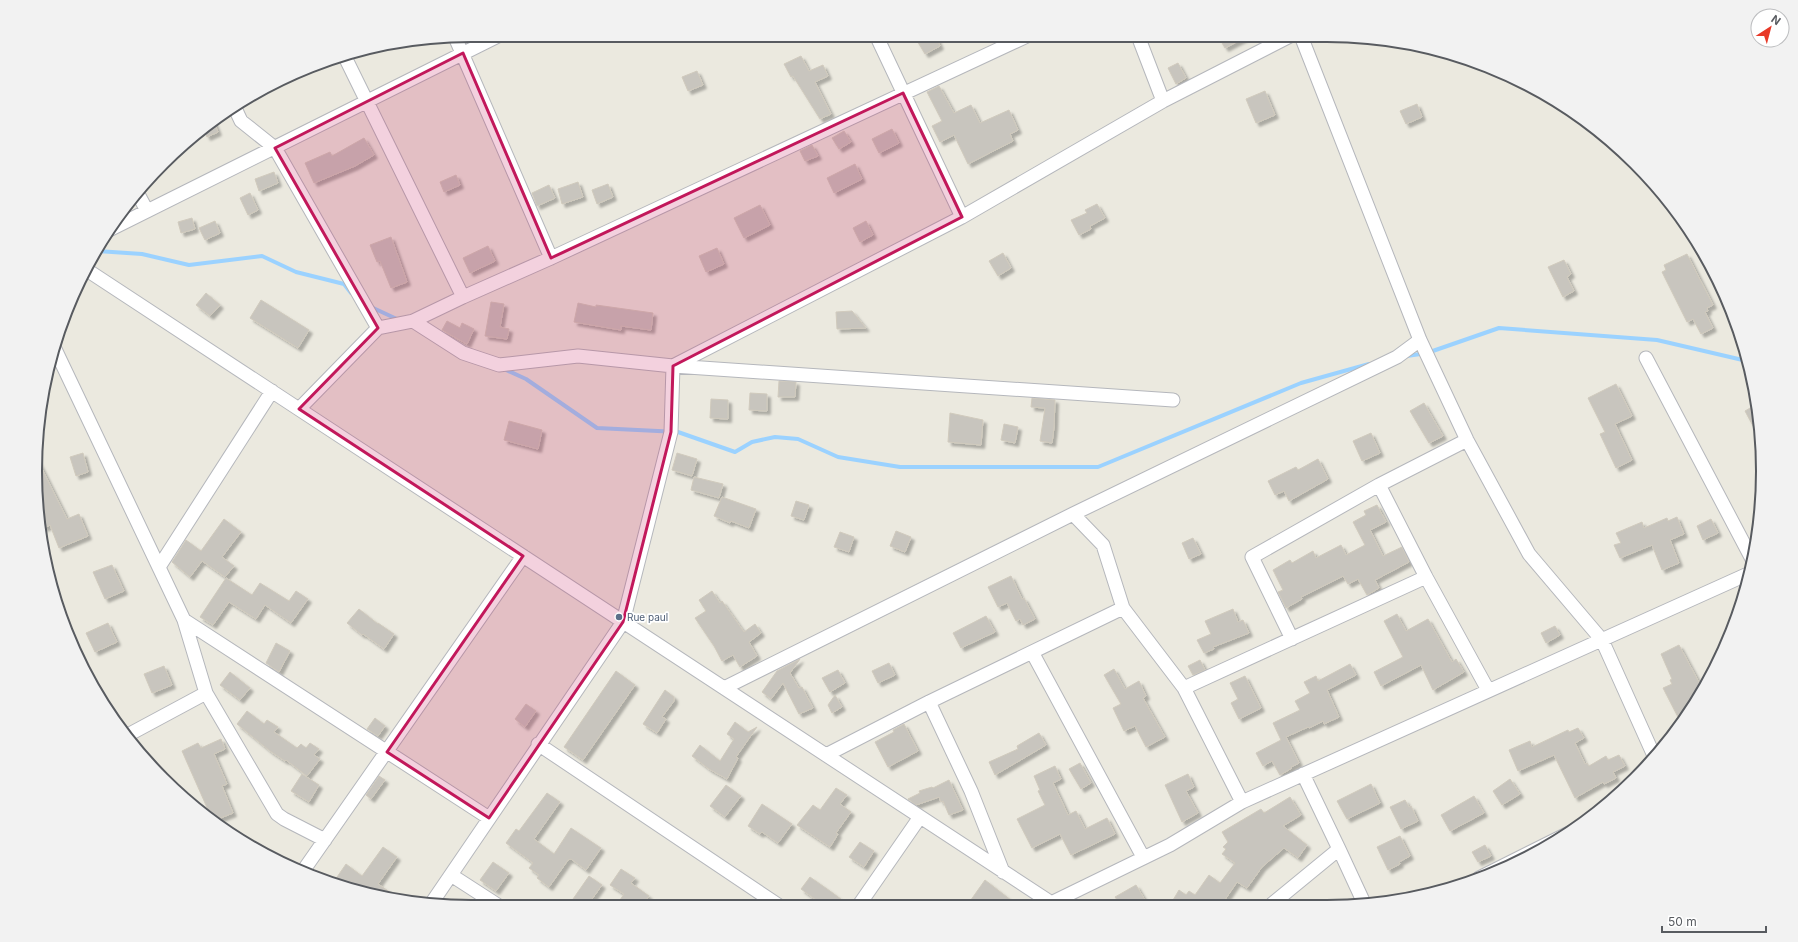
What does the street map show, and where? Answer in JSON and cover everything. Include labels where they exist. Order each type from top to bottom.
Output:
[{"type":"street","points":[[458,42],[551,258]]},
{"type":"street","points":[[120,224],[486,42]]},
{"type":"street","points":[[879,42],[962,217]]},
{"type":"street","points":[[299,409],[378,328],[413,321],[1014,42]]},
{"type":"street","points":[[1140,42],[1163,101]]},
{"type":"street","points":[[673,366],[962,217],[1163,101],[1278,42]]},
{"type":"street","points":[[1303,42],[1420,340],[1467,440],[1530,554],[1602,640],[1652,751]]},
{"type":"street","points":[[347,61],[463,297]]},
{"type":"street","points":[[237,112],[241,121],[275,148],[378,328]]},
{"type":"street","points":[[140,198],[147,211]]},
{"type":"street","points":[[91,272],[1046,900]]},
{"type":"street","points":[[413,321],[463,354],[500,365],[578,356],[673,366],[1173,400]]},
{"type":"street","points":[[724,688],[1073,514],[1397,357],[1420,340]]},
{"type":"street","points":[[58,356],[184,620],[206,693],[277,814],[325,840]]},
{"type":"street","points":[[1646,358],[1748,552]]},
{"type":"street","points":[[435,898],[622,622],[671,432],[673,366]]},
{"type":"street","points":[[159,567],[272,391]]},
{"type":"street","points":[[1292,639],[1252,558],[1379,485],[1467,440]]},
{"type":"street","points":[[1379,485],[1426,577],[1488,690]]},
{"type":"street","points":[[1073,514],[1104,545],[1123,608],[1184,688],[1242,802]]},
{"type":"street","points":[[306,867],[523,556]]},
{"type":"street","points":[[1060,900],[1143,857],[1170,845],[1242,802],[1742,576]]},
{"type":"street","points":[[1184,688],[1426,577]]},
{"type":"street","points":[[826,755],[929,702],[1123,608]]},
{"type":"street","points":[[184,620],[489,818]]},
{"type":"street","points":[[1032,652],[1143,857]]},
{"type":"street","points":[[132,733],[206,693]]},
{"type":"street","points":[[929,702],[972,791],[1003,872]]},
{"type":"street","points":[[538,744],[771,900]]},
{"type":"street","points":[[1303,774],[1362,898]]},
{"type":"street","points":[[862,900],[920,817]]},
{"type":"street","points":[[1277,900],[1339,848]]},
{"type":"street","points":[[451,875],[490,900]]},
{"type":"highlighted area","points":[[463,53],[551,258],[903,93],[962,217],[673,366],[671,432],[623,622],[489,818],[387,752],[523,556],[299,409],[378,328],[275,148]]},
{"type":"building","points":[[918,42],[938,42],[940,46],[925,54]]},
{"type":"building","points":[[1222,42],[1236,42],[1225,48]]},
{"type":"building","points":[[801,56],[809,71],[823,65],[828,76],[815,82],[831,114],[820,119],[793,76],[791,77],[784,64]]},
{"type":"building","points":[[1178,63],[1186,78],[1176,84],[1168,68]]},
{"type":"building","points":[[697,71],[703,85],[688,91],[682,77]]},
{"type":"building","points":[[939,86],[954,113],[971,105],[980,123],[1009,110],[1018,130],[1010,134],[1013,141],[968,164],[954,135],[940,142],[932,126],[942,121],[927,92]]},
{"type":"building","points":[[1265,91],[1275,115],[1256,123],[1246,99]]},
{"type":"building","points":[[1417,104],[1422,117],[1406,124],[1400,111]]},
{"type":"building","points":[[216,127],[218,132],[207,137],[206,134]]},
{"type":"building","points":[[892,129],[899,143],[879,153],[872,139]]},
{"type":"building","points":[[844,131],[851,142],[839,149],[832,138]]},
{"type":"building","points":[[364,138],[374,155],[355,166],[314,183],[305,163],[330,152],[332,156]]},
{"type":"building","points":[[812,145],[818,156],[805,161],[800,151]]},
{"type":"building","points":[[855,164],[862,179],[834,193],[827,178]]},
{"type":"building","points":[[274,172],[278,183],[259,191],[255,179]]},
{"type":"building","points":[[456,175],[460,185],[444,192],[440,182]]},
{"type":"building","points":[[578,182],[583,197],[562,204],[558,189]]},
{"type":"building","points":[[608,184],[613,197],[597,204],[592,190]]},
{"type":"building","points":[[549,185],[555,198],[537,206],[532,193]]},
{"type":"building","points":[[250,193],[258,210],[248,215],[240,198]]},
{"type":"building","points":[[1097,204],[1105,218],[1090,226],[1091,229],[1079,235],[1071,220],[1087,213],[1085,210]]},
{"type":"building","points":[[760,205],[770,225],[744,238],[734,218]]},
{"type":"building","points":[[192,218],[195,229],[181,233],[178,222]]},
{"type":"building","points":[[215,221],[220,233],[205,240],[199,228]]},
{"type":"building","points":[[866,221],[873,235],[860,242],[853,228]]},
{"type":"building","points":[[391,237],[407,282],[391,288],[380,261],[377,262],[370,245]]},
{"type":"building","points":[[488,246],[495,261],[470,273],[463,258]]},
{"type":"building","points":[[717,248],[724,264],[706,272],[699,256]]},
{"type":"building","points":[[1003,253],[1011,268],[998,276],[989,261]]},
{"type":"building","points":[[1687,254],[1713,305],[1707,308],[1708,311],[1705,312],[1713,328],[1701,334],[1693,319],[1687,322],[1662,272],[1666,270],[1664,265]]},
{"type":"building","points":[[1564,260],[1571,274],[1567,277],[1574,291],[1563,297],[1548,267]]},
{"type":"building","points":[[206,293],[220,305],[210,316],[196,305]]},
{"type":"building","points":[[261,300],[309,330],[298,348],[250,318]]},
{"type":"building","points":[[491,302],[504,304],[500,327],[509,329],[507,339],[485,336]]},
{"type":"building","points":[[578,303],[596,307],[596,305],[653,313],[651,330],[621,326],[621,330],[574,322]]},
{"type":"building","points":[[852,311],[866,328],[837,329],[836,312]]},
{"type":"building","points":[[447,321],[460,328],[462,323],[474,329],[467,344],[442,330]]},
{"type":"building","points":[[779,381],[796,382],[795,397],[778,397]]},
{"type":"building","points":[[1616,384],[1632,416],[1615,424],[1632,460],[1616,468],[1600,434],[1605,432],[1588,398]]},
{"type":"building","points":[[750,393],[767,394],[767,411],[749,410]]},
{"type":"building","points":[[1032,398],[1055,400],[1052,443],[1040,441],[1045,408],[1031,407]]},
{"type":"building","points":[[711,399],[728,400],[728,419],[710,418]]},
{"type":"building","points":[[1424,403],[1443,436],[1429,443],[1410,411]]},
{"type":"building","points":[[1751,408],[1753,426],[1745,411]]},
{"type":"building","points":[[950,413],[983,420],[981,445],[948,442]]},
{"type":"building","points":[[509,421],[542,430],[538,449],[504,440]]},
{"type":"building","points":[[1004,424],[1018,427],[1015,443],[1001,440]]},
{"type":"building","points":[[1371,433],[1380,453],[1362,461],[1353,441]]},
{"type":"building","points":[[83,453],[88,472],[76,476],[70,457]]},
{"type":"building","points":[[677,453],[697,459],[692,476],[672,470]]},
{"type":"building","points":[[1318,459],[1328,479],[1289,501],[1284,491],[1275,495],[1268,481],[1296,467],[1298,470]]},
{"type":"building","points":[[42,469],[67,519],[79,514],[88,536],[59,548],[50,525],[46,527]]},
{"type":"building","points":[[694,477],[723,484],[719,498],[691,490]]},
{"type":"building","points":[[722,497],[756,509],[749,528],[731,521],[730,523],[714,516]]},
{"type":"building","points":[[796,501],[809,505],[804,520],[791,516]]},
{"type":"building","points":[[1377,505],[1386,522],[1370,530],[1383,556],[1402,547],[1409,562],[1375,580],[1379,588],[1367,595],[1358,579],[1348,584],[1343,576],[1301,597],[1302,599],[1286,608],[1278,592],[1283,590],[1273,570],[1290,560],[1292,563],[1313,551],[1316,558],[1341,545],[1346,555],[1365,545],[1353,522],[1366,515],[1364,511]]},
{"type":"building","points":[[1677,517],[1684,534],[1670,540],[1679,563],[1662,570],[1652,545],[1620,558],[1614,545],[1621,543],[1616,533],[1642,522],[1644,528],[1667,518],[1668,521]]},
{"type":"building","points":[[224,519],[241,532],[222,557],[234,566],[225,577],[202,561],[190,577],[172,562],[186,540],[201,551]]},
{"type":"building","points":[[1711,519],[1718,533],[1703,540],[1697,526]]},
{"type":"building","points":[[896,531],[911,537],[905,552],[890,546]]},
{"type":"building","points":[[840,532],[854,537],[849,552],[834,547]]},
{"type":"building","points":[[1193,538],[1201,554],[1189,559],[1182,543]]},
{"type":"building","points":[[112,565],[124,591],[105,599],[93,572]]},
{"type":"building","points":[[1011,576],[1022,599],[1024,598],[1035,619],[1023,625],[1020,619],[1016,621],[1007,603],[998,607],[988,587]]},
{"type":"building","points":[[226,578],[252,595],[260,583],[289,601],[296,591],[308,599],[291,623],[265,605],[256,619],[229,602],[213,625],[200,617]]},
{"type":"building","points":[[712,591],[720,603],[722,601],[744,632],[755,624],[761,633],[749,642],[757,656],[740,667],[733,655],[722,661],[714,646],[695,618],[706,611],[699,600]]},
{"type":"building","points":[[359,609],[394,634],[384,649],[347,623]]},
{"type":"building","points":[[1233,609],[1238,622],[1243,620],[1249,633],[1213,647],[1214,649],[1204,653],[1197,640],[1211,634],[1205,621]]},
{"type":"building","points":[[1397,614],[1406,631],[1428,619],[1452,662],[1456,659],[1464,672],[1433,690],[1421,665],[1381,686],[1374,672],[1403,657],[1384,621]]},
{"type":"building","points":[[986,616],[995,632],[961,648],[953,633]]},
{"type":"building","points":[[108,623],[117,642],[95,652],[86,633]]},
{"type":"building","points":[[1555,626],[1560,635],[1546,643],[1541,633]]},
{"type":"building","points":[[276,643],[290,651],[279,672],[266,663]]},
{"type":"building","points":[[1679,645],[1700,684],[1678,717],[1663,688],[1672,684],[1670,680],[1672,679],[1661,654]]},
{"type":"building","points":[[800,659],[790,673],[799,688],[802,687],[813,708],[799,714],[783,683],[771,699],[762,692],[777,671]]},
{"type":"building","points":[[1200,660],[1205,670],[1193,675],[1188,666]]},
{"type":"building","points":[[889,663],[895,675],[878,683],[872,671]]},
{"type":"building","points":[[1350,664],[1356,675],[1327,690],[1339,717],[1324,724],[1323,721],[1286,737],[1299,763],[1291,767],[1292,768],[1280,775],[1272,761],[1263,766],[1256,753],[1281,740],[1273,723],[1300,710],[1295,701],[1310,693],[1304,682],[1316,676],[1318,681]]},
{"type":"building","points":[[164,666],[172,685],[152,693],[144,674]]},
{"type":"building","points":[[1114,669],[1125,689],[1139,681],[1146,696],[1143,698],[1165,737],[1146,747],[1135,726],[1124,731],[1113,708],[1121,704],[1104,675]]},
{"type":"building","points":[[838,670],[845,683],[830,692],[822,678]]},
{"type":"building","points":[[616,671],[635,685],[583,760],[564,747]]},
{"type":"building","points":[[230,672],[250,688],[240,700],[220,685]]},
{"type":"building","points":[[1245,676],[1261,708],[1239,719],[1231,703],[1238,699],[1230,683]]},
{"type":"building","points":[[665,690],[674,697],[674,701],[662,717],[666,719],[657,733],[643,724]]},
{"type":"building","points":[[835,695],[842,707],[832,713],[828,705]]},
{"type":"building","points":[[526,704],[536,711],[525,727],[515,719]]},
{"type":"building","points":[[247,711],[264,724],[267,720],[278,727],[274,732],[297,748],[301,744],[306,748],[310,743],[319,749],[314,755],[320,759],[307,776],[286,760],[285,761],[270,751],[237,724]]},
{"type":"building","points":[[375,718],[385,726],[378,736],[367,729]]},
{"type":"building","points":[[735,722],[748,732],[757,727],[736,757],[738,758],[727,779],[709,769],[692,756],[700,745],[720,761],[734,739],[727,734]]},
{"type":"building","points":[[904,724],[918,751],[888,767],[875,742],[894,732],[893,730]]},
{"type":"building","points":[[1578,728],[1584,738],[1575,743],[1585,764],[1587,763],[1589,766],[1606,756],[1608,760],[1619,755],[1625,766],[1613,772],[1616,778],[1604,784],[1603,782],[1575,798],[1554,755],[1518,771],[1509,750],[1530,741],[1532,747],[1568,730],[1569,732]]},
{"type":"building","points":[[1039,733],[1046,745],[995,775],[989,762],[1018,749],[1017,746]]},
{"type":"building","points":[[221,739],[225,749],[214,754],[227,784],[222,786],[233,813],[220,818],[208,809],[182,751],[198,743],[201,748]]},
{"type":"building","points":[[1080,763],[1091,783],[1081,789],[1069,769]]},
{"type":"building","points":[[1055,766],[1061,779],[1053,783],[1068,815],[1076,811],[1085,829],[1107,818],[1115,834],[1071,855],[1060,834],[1032,848],[1017,819],[1045,805],[1038,791],[1040,790],[1034,776]]},
{"type":"building","points":[[302,774],[319,785],[309,802],[291,791]]},
{"type":"building","points":[[1188,774],[1194,787],[1186,791],[1198,813],[1182,822],[1165,785]]},
{"type":"building","points":[[379,776],[385,780],[371,799],[366,795]]},
{"type":"building","points":[[1510,779],[1520,794],[1502,805],[1493,791]]},
{"type":"building","points":[[949,780],[963,810],[949,815],[943,801],[941,802],[939,797],[916,805],[908,799],[920,793],[919,791],[933,788]]},
{"type":"building","points":[[1371,784],[1380,803],[1347,819],[1337,801]]},
{"type":"building","points":[[726,785],[741,796],[725,817],[710,806]]},
{"type":"building","points":[[836,788],[847,795],[840,804],[851,812],[836,833],[838,834],[830,847],[797,825],[813,805],[820,810]]},
{"type":"building","points":[[547,793],[560,802],[534,839],[554,854],[571,828],[601,848],[586,870],[571,859],[568,860],[549,887],[537,878],[539,875],[529,868],[533,863],[506,843],[516,829],[519,831]]},
{"type":"building","points":[[1474,796],[1484,813],[1450,831],[1441,815]]},
{"type":"building","points":[[1290,797],[1301,815],[1283,826],[1307,845],[1298,858],[1284,848],[1262,867],[1247,888],[1237,882],[1225,900],[1173,900],[1179,890],[1186,895],[1189,891],[1195,895],[1209,875],[1220,883],[1235,863],[1222,854],[1226,849],[1223,847],[1228,842],[1222,832],[1261,809],[1264,813]]},
{"type":"building","points":[[1405,800],[1409,807],[1411,806],[1418,821],[1401,829],[1390,807]]},
{"type":"building","points":[[762,804],[792,824],[778,843],[762,832],[760,834],[748,826]]},
{"type":"building","points":[[1400,836],[1410,856],[1399,862],[1400,864],[1388,870],[1377,847]]},
{"type":"building","points":[[860,842],[874,851],[864,867],[849,857]]},
{"type":"building","points":[[1485,845],[1491,856],[1478,862],[1472,852]]},
{"type":"building","points":[[383,847],[397,857],[378,884],[390,892],[336,878],[346,864],[362,876]]},
{"type":"building","points":[[493,862],[509,873],[496,891],[480,880]]},
{"type":"building","points":[[621,869],[635,878],[631,883],[649,896],[646,900],[620,900],[624,894],[610,885]]},
{"type":"building","points":[[589,876],[602,885],[591,900],[573,899]]},
{"type":"building","points":[[810,877],[842,900],[816,900],[801,889]]},
{"type":"building","points":[[985,880],[1011,900],[971,900]]},
{"type":"building","points":[[1136,885],[1145,900],[1117,900],[1115,897]]},
{"type":"waterway","points":[[102,251],[142,254],[189,265],[262,256],[296,272],[344,284],[351,293]]},
{"type":"waterway","points":[[371,307],[399,320]]},
{"type":"waterway","points":[[1407,356],[1427,353],[1499,328],[1657,340],[1741,360]]},
{"type":"waterway","points":[[504,369],[526,379],[597,428],[678,432],[735,452],[752,442],[775,437],[798,439],[838,457],[900,467],[1098,467],[1301,383],[1369,364]]},
{"type":"place","name":"Rue paul","points":[[619,617]]}]
